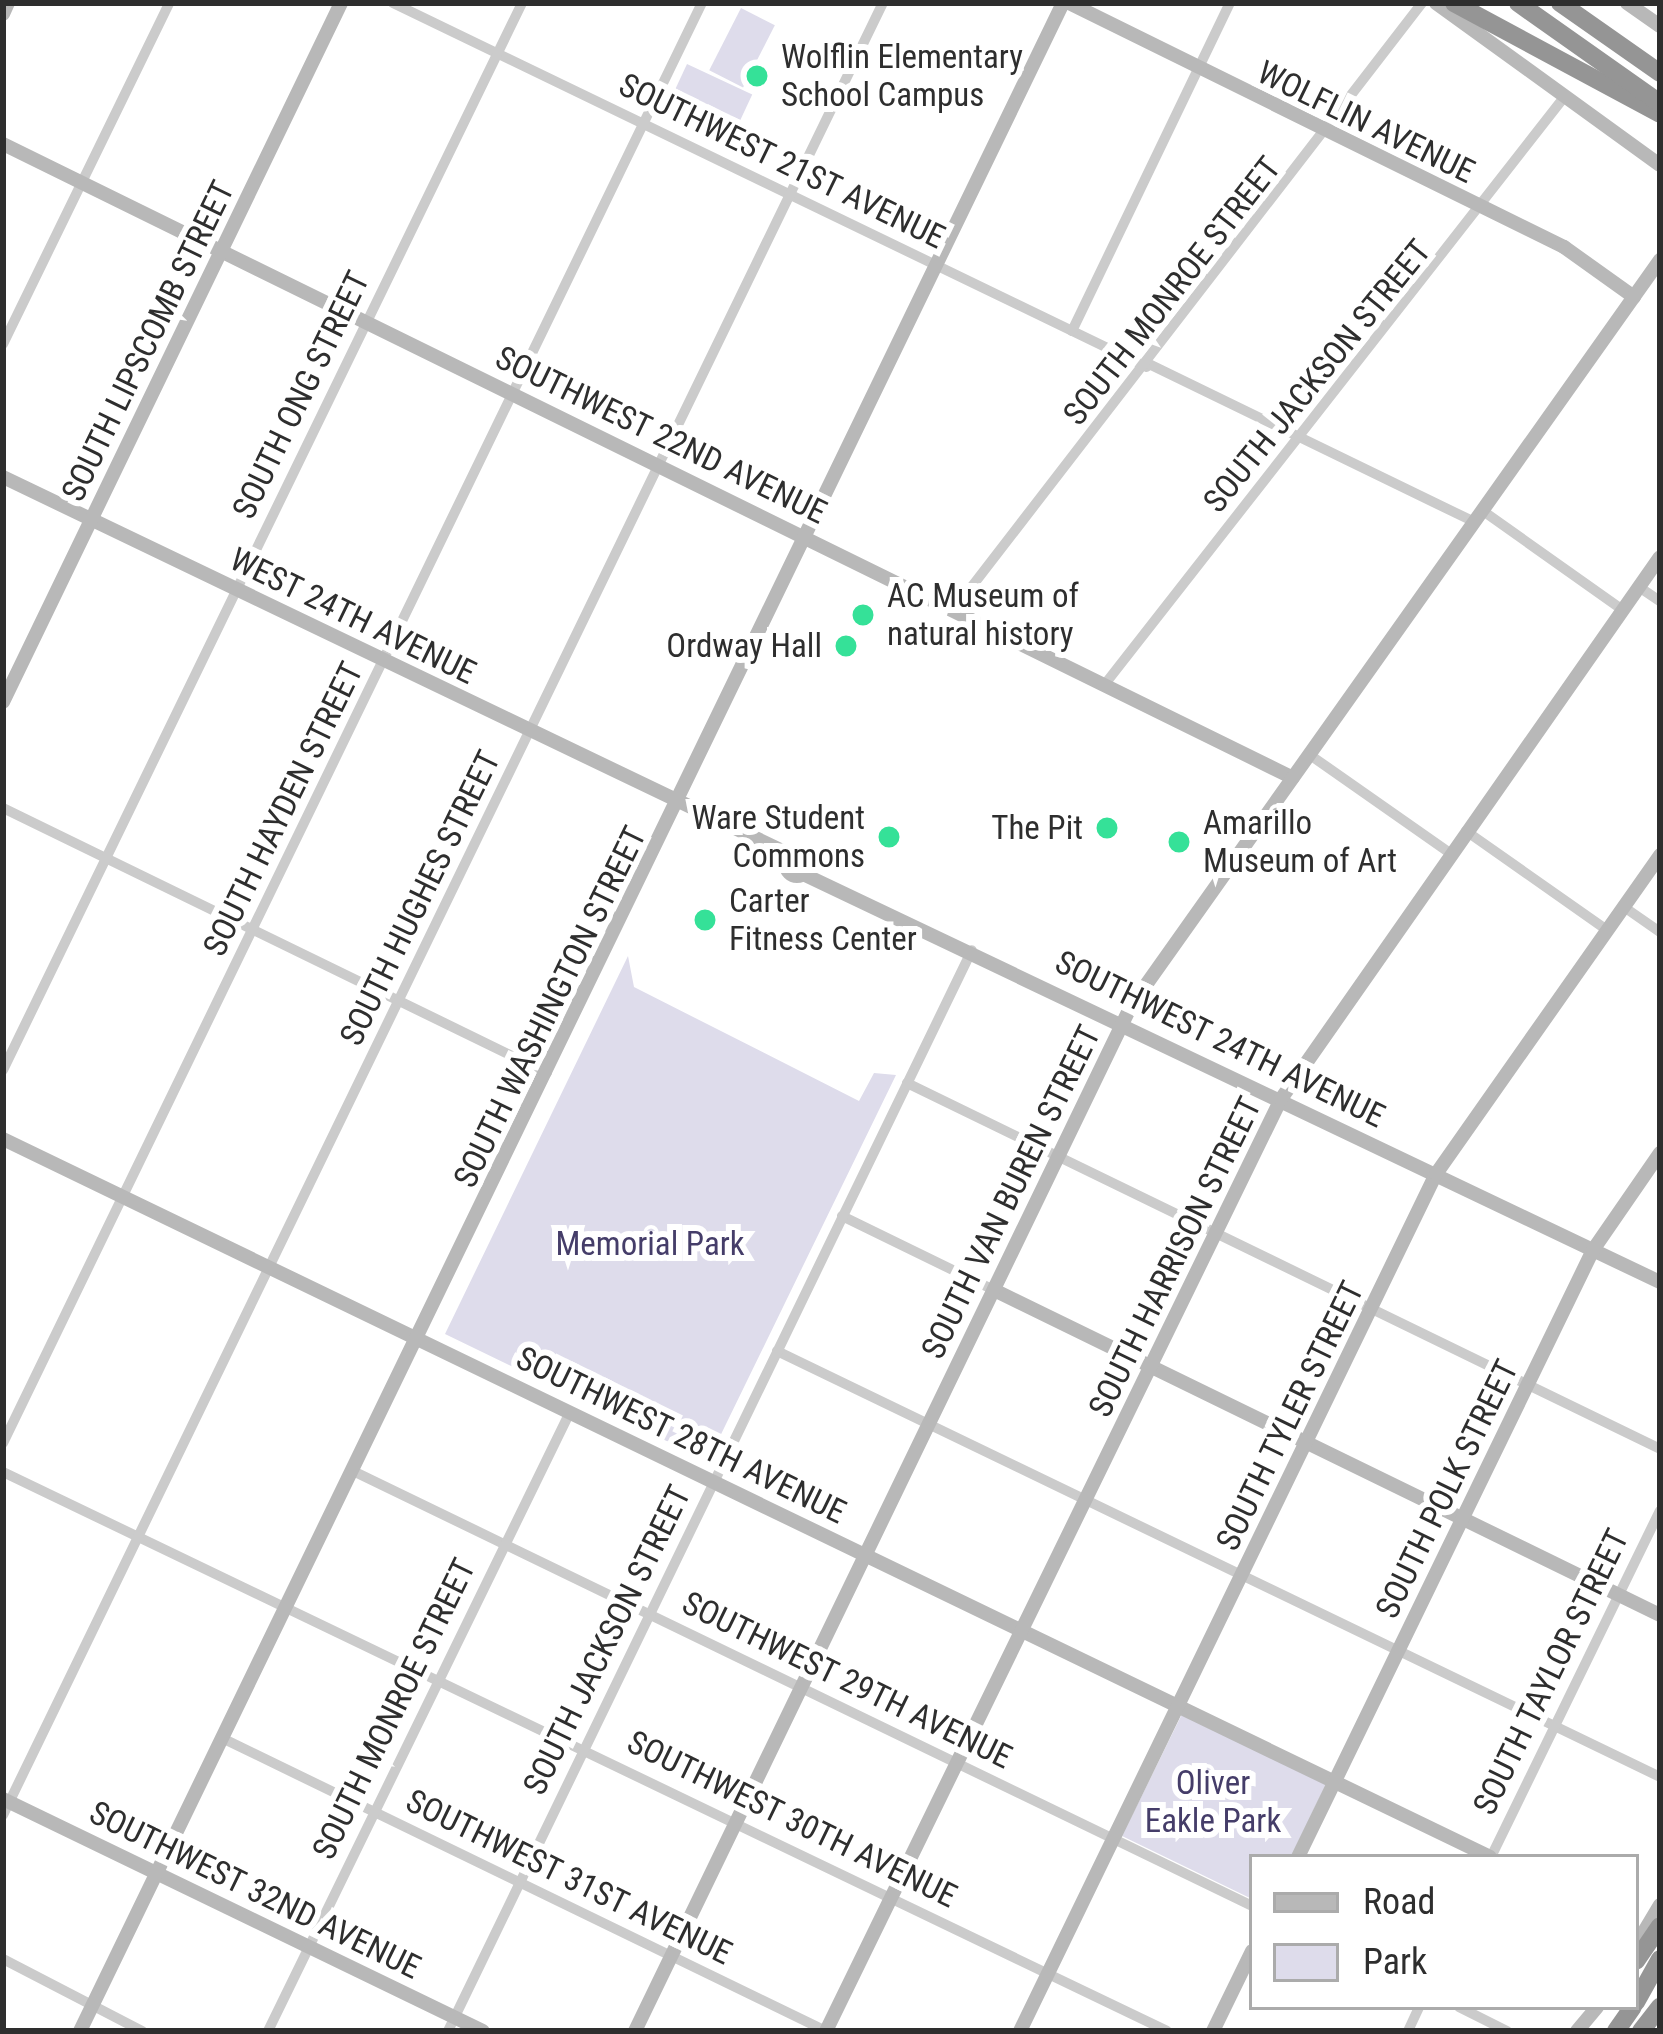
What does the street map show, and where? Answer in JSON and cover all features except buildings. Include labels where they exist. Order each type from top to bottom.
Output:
[{"type":"highway","points":[[1454,3],[1660,114]]},
{"type":"highway","points":[[1518,3],[1660,103]]},
{"type":"highway","points":[[1560,3],[1660,73]]},
{"type":"highway","points":[[1576,3],[1660,73]]},
{"type":"highway","points":[[1639,1997],[1660,1959]]},
{"type":"highway","points":[[1641,2031],[1660,2007]]},
{"type":"main road","points":[[3,14],[8,3]]},
{"type":"main road","name":"SOUTH LIPSCOMB STREET","points":[[3,702],[341,3]]},
{"type":"main road","name":"WOLFLIN AVENUE","points":[[1066,3],[1564,247],[1634,298]]},
{"type":"main road","name":"SOUTH WASHINGTON STREET","points":[[80,2031],[1066,3]]},
{"type":"main road","points":[[1436,3],[1660,165]]},
{"type":"main road","points":[[1629,4],[1660,26]]},
{"type":"main road","name":"SOUTHWEST 22ND AVENUE","points":[[3,144],[956,607],[1293,778]]},
{"type":"main road","name":"SOUTH VAN BUREN STREET","points":[[635,2031],[1122,1023],[1660,260]]},
{"type":"main road","name":"WEST 24TH AVENUE","points":[[3,477],[679,806]]},
{"type":"main road","name":"SOUTH HARRISON STREET","points":[[826,2031],[1281,1099],[1660,557]]},
{"type":"main road","name":"SOUTHWEST 24TH AVENUE","points":[[679,806],[796,868],[1660,1282]]},
{"type":"main road","name":"SOUTH TYLER STREET","points":[[1020,2031],[1436,1174],[1660,855]]},
{"type":"main road","name":"SOUTHWEST 28TH AVENUE","points":[[3,1139],[1485,1854]]},
{"type":"main road","name":"SOUTH POLK STREET","points":[[1299,1854],[1593,1250],[1660,1153]]},
{"type":"main road","points":[[994,1290],[1660,1615]]},
{"type":"main road","name":"SOUTHWEST 32ND AVENUE","points":[[5,1805],[309,1946],[452,2024],[483,2031]]},
{"type":"main road","points":[[1644,1934],[1660,1905]]},
{"type":"main road","points":[[1214,2031],[1249,1957]]},
{"type":"street","points":[[3,344],[169,3]]},
{"type":"street","name":"SOUTHWEST 21ST AVENUE","points":[[393,3],[1072,331],[1479,516],[1623,610]]},
{"type":"street","name":"SOUTH ONG STREET","points":[[3,1070],[522,3]]},
{"type":"street","name":"SOUTH HAYDEN STREET","points":[[3,1443],[702,3]]},
{"type":"street","name":"SOUTH HUGHES STREET","points":[[5,1805],[532,734],[883,3]]},
{"type":"street","points":[[1072,331],[1230,3]]},
{"type":"street","name":"SOUTH MONROE STREET","points":[[956,607],[1330,135],[1422,3]]},
{"type":"street","name":"SOUTH JACKSON STREET","points":[[1105,684],[1484,211],[1565,96]]},
{"type":"street","points":[[1639,587],[1660,602]]},
{"type":"street","points":[[1310,755],[1450,853]]},
{"type":"street","points":[[3,808],[548,1073]]},
{"type":"street","points":[[1466,830],[1607,930]]},
{"type":"street","points":[[1624,907],[1660,932]]},
{"type":"street","name":"SOUTH JACKSON STREET","points":[[452,2024],[972,950]]},
{"type":"street","points":[[907,1083],[1660,1449]]},
{"type":"street","points":[[842,1216],[994,1290]]},
{"type":"street","points":[[777,1351],[1660,1777]]},
{"type":"street","name":"SOUTH MONROE STREET","points":[[268,2031],[570,1412]]},
{"type":"street","name":"SOUTHWEST 29TH AVENUE","points":[[353,1471],[1249,1905]]},
{"type":"street","name":"SOUTHWEST 30TH AVENUE","points":[[3,1472],[1168,2031]]},
{"type":"street","name":"SOUTH TAYLOR STREET","points":[[1492,1854],[1660,1511]]},
{"type":"street","name":"SOUTHWEST 31ST AVENUE","points":[[224,1739],[826,2031]]},
{"type":"street","points":[[3,1959],[142,2031]]},
{"type":"street","points":[[1465,2010],[1508,2031]]},
{"type":"green space","points":[[741,8],[775,25],[743,88],[709,70]]},
{"type":"green space","points":[[687,64],[752,94],[728,146],[663,116]]},
{"type":"green space","name":"Memorial Park","points":[[628,956],[634,987],[859,1101],[874,1073],[896,1075],[708,1461],[445,1334]]},
{"type":"green space","name":"Oliver Eakle Park","points":[[1182,1714],[1326,1784],[1292,1854],[1249,1854],[1249,1898],[1122,1836]]},
{"type":"place","name":"Wolflin Elementary School Campus","points":[[757,76]]},
{"type":"place","name":"AC Museum of natural history","points":[[863,615]]},
{"type":"place","name":"Ordway Hall","points":[[846,646]]},
{"type":"place","name":"The Pit","points":[[1107,828]]},
{"type":"place","name":"Ware Student Commons","points":[[889,837]]},
{"type":"place","name":"Amarillo Museum of Art","points":[[1179,842]]},
{"type":"place","name":"Carter Fitness Center","points":[[705,920]]}]
